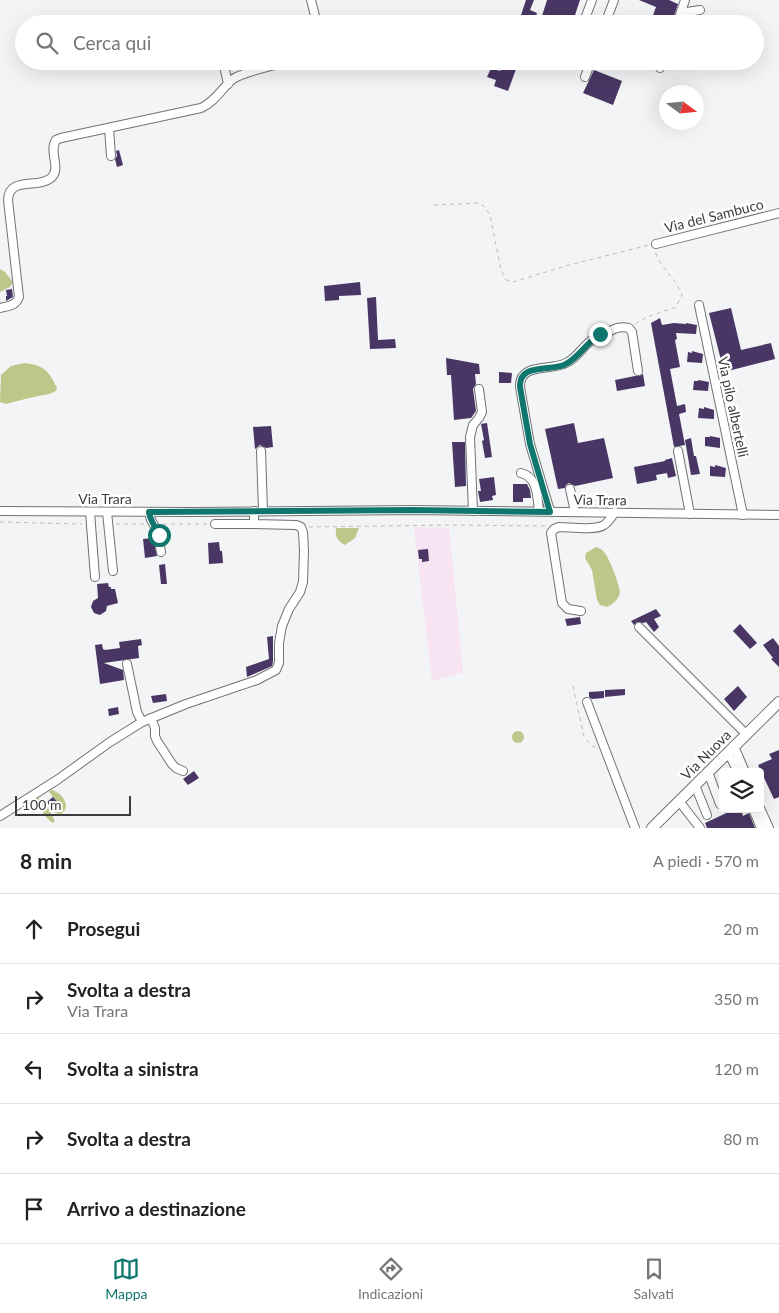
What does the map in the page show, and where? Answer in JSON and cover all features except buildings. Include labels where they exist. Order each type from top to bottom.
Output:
[{"type":"main road","name":"Via Nuova","points":[[652,828],[779,702]]},
{"type":"street","points":[[311,0],[315,15]]},
{"type":"street","points":[[586,15],[592,0]]},
{"type":"street","points":[[608,15],[614,0]]},
{"type":"street","points":[[680,15],[685,0]]},
{"type":"street","points":[[681,11],[700,10]]},
{"type":"street","points":[[225,70],[228,84]]},
{"type":"street","points":[[0,308],[13,305],[17,302],[19,295],[8,200],[10,191],[17,186],[46,181],[54,175],[53,148],[56,140],[201,108],[212,102],[236,77],[259,70]]},
{"type":"street","points":[[585,77],[588,70]]},
{"type":"street","points":[[109,128],[111,156]]},
{"type":"street","name":"Via del Sambuco","points":[[656,244],[779,213]]},
{"type":"street","name":"Via pilo albertelli","points":[[699,305],[743,515]]},
{"type":"street","points":[[550,512],[527,432],[520,387],[521,378],[524,373],[564,365],[600,334],[621,327],[628,328],[632,335],[638,371]]},
{"type":"street","points":[[473,511],[470,437],[473,425],[482,412],[480,389]]},
{"type":"street","points":[[261,451],[263,511]]},
{"type":"street","points":[[678,451],[690,514]]},
{"type":"street","points":[[521,473],[528,476],[534,483],[540,511]]},
{"type":"street","points":[[570,488],[575,512]]},
{"type":"street","name":"Via Trara","points":[[0,511],[540,511],[779,515]]},
{"type":"street","points":[[90,512],[95,577]]},
{"type":"street","points":[[107,512],[114,571]]},
{"type":"street","points":[[149,512],[158,533],[161,552]]},
{"type":"street","points":[[254,512],[254,524]]},
{"type":"street","points":[[581,611],[568,609],[562,601],[551,535],[554,529],[558,527],[602,526],[608,522],[615,512]]},
{"type":"street","points":[[0,816],[142,722],[191,702],[257,680],[277,669],[281,630],[303,582],[304,534],[301,527],[294,525],[215,524]]},
{"type":"street","points":[[639,627],[746,734]]},
{"type":"street","points":[[127,664],[142,722]]},
{"type":"street","points":[[587,702],[634,828]]},
{"type":"street","points":[[151,718],[154,736],[157,741],[174,766],[183,771]]},
{"type":"street","points":[[730,750],[736,768]]},
{"type":"street","points":[[730,750],[742,768]]},
{"type":"street","points":[[708,772],[719,801]]},
{"type":"street","points":[[695,785],[707,815]]},
{"type":"street","points":[[680,801],[700,828]]},
{"type":"street","points":[[755,813],[761,828]]},
{"type":"street","points":[[762,813],[769,828]]},
{"type":"path","points":[[434,205],[479,203],[485,207],[490,215],[501,270],[506,280],[513,282],[569,265],[656,244],[655,252],[660,264],[679,286],[682,295],[676,307],[647,317],[628,328]]},
{"type":"path","points":[[301,527],[451,524],[547,526],[554,529]]},
{"type":"path","points":[[573,686],[584,737],[592,746],[604,751]]},
{"type":"shaded area","points":[[414,527],[449,528],[463,672],[432,681]]},
{"type":"green space","points":[[0,269],[13,282],[10,287],[0,292]]},
{"type":"green space","points":[[24,363],[36,365],[45,370],[54,382],[57,388],[56,391],[6,404],[0,402],[1,375],[11,366]]},
{"type":"green space","points":[[336,528],[359,528],[355,538],[345,545],[337,538]]},
{"type":"green space","points":[[596,547],[602,550],[608,558],[620,592],[617,599],[607,607],[600,605],[597,600],[592,570],[585,558],[586,553]]},
{"type":"green space","points":[[516,731],[520,731],[524,737],[520,743],[516,743],[512,739],[512,735]]},
{"type":"green space","points":[[51,790],[62,796],[66,804],[61,814],[55,813],[53,808],[54,799],[49,792]]},
{"type":"green space","points":[[36,797],[47,807],[55,821],[53,823],[43,812],[35,799]]},
{"type":"route","points":[[159,535],[149,512],[414,510],[550,512],[527,432],[520,380],[526,372],[564,365],[600,334]]}]
